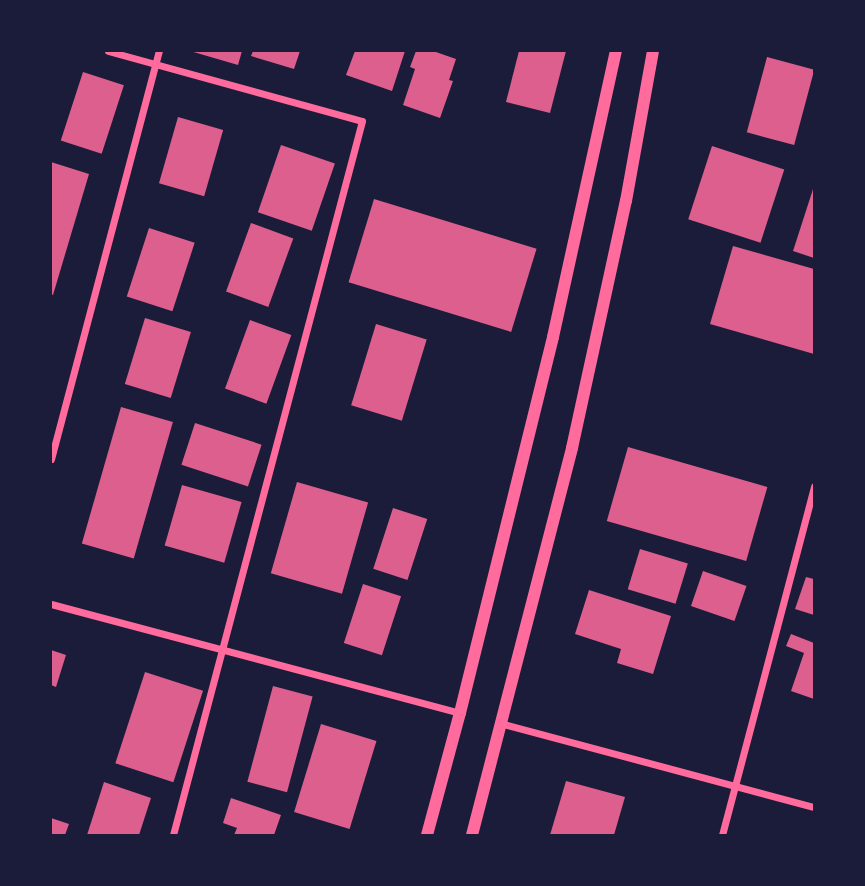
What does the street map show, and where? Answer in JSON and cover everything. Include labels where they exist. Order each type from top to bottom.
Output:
[{"type":"street","points":[[108,51],[362,121],[173,835]]},
{"type":"street","points":[[51,459],[159,51]]},
{"type":"street","points":[[426,835],[460,713],[553,337],[616,51]]},
{"type":"street","points":[[472,835],[499,722],[572,448],[626,201],[653,51]]},
{"type":"street","points":[[722,835],[814,486]]},
{"type":"street","points":[[51,604],[220,652],[460,713]]},
{"type":"street","points":[[499,722],[814,807]]},
{"type":"building","points":[[190,51],[242,51],[238,65]]},
{"type":"building","points":[[253,51],[300,51],[294,69],[251,56]]},
{"type":"building","points":[[355,51],[405,51],[392,91],[346,75]]},
{"type":"building","points":[[416,51],[433,51],[456,59],[449,80],[453,81],[440,118],[403,105],[415,69],[410,67]]},
{"type":"building","points":[[519,51],[566,51],[550,113],[506,102]]},
{"type":"building","points":[[767,57],[814,70],[794,145],[747,132]]},
{"type":"building","points":[[83,72],[124,85],[102,154],[61,140]]},
{"type":"building","points":[[178,117],[223,130],[204,196],[159,183]]},
{"type":"building","points":[[281,145],[335,164],[312,231],[258,212]]},
{"type":"building","points":[[712,146],[784,169],[760,243],[688,219]]},
{"type":"building","points":[[51,162],[89,174],[53,295],[51,294]]},
{"type":"building","points":[[814,186],[814,258],[793,251]]},
{"type":"building","points":[[374,199],[537,249],[511,332],[349,282]]},
{"type":"building","points":[[251,223],[293,238],[268,307],[226,292]]},
{"type":"building","points":[[149,228],[195,243],[172,311],[127,296]]},
{"type":"building","points":[[733,246],[814,269],[814,354],[710,324]]},
{"type":"building","points":[[145,318],[191,332],[171,398],[125,384]]},
{"type":"building","points":[[250,320],[291,335],[266,404],[225,389]]},
{"type":"building","points":[[376,324],[427,339],[402,421],[351,405]]},
{"type":"building","points":[[121,407],[173,422],[134,558],[82,543]]},
{"type":"building","points":[[195,423],[262,445],[248,486],[181,465]]},
{"type":"building","points":[[628,447],[767,487],[746,561],[607,521]]},
{"type":"building","points":[[297,482],[368,502],[342,594],[271,573]]},
{"type":"building","points":[[182,485],[242,502],[224,563],[165,546]]},
{"type":"building","points":[[393,508],[427,519],[407,580],[373,569]]},
{"type":"building","points":[[640,549],[688,564],[676,604],[628,589]]},
{"type":"building","points":[[703,571],[746,586],[734,621],[691,606]]},
{"type":"building","points":[[806,577],[814,579],[814,615],[795,609]]},
{"type":"building","points":[[363,584],[401,596],[382,655],[344,643]]},
{"type":"building","points":[[589,590],[671,616],[653,674],[617,663],[621,649],[575,634]]},
{"type":"building","points":[[791,634],[814,643],[814,699],[791,691],[804,653],[786,646]]},
{"type":"building","points":[[51,650],[66,655],[56,687],[51,685]]},
{"type":"building","points":[[145,672],[203,691],[173,782],[115,763]]},
{"type":"building","points":[[273,686],[313,697],[287,792],[247,782]]},
{"type":"building","points":[[321,724],[376,741],[350,829],[294,812]]},
{"type":"building","points":[[566,781],[625,797],[614,835],[550,835]]},
{"type":"building","points":[[104,782],[151,798],[139,835],[87,835]]},
{"type":"building","points":[[231,798],[281,815],[274,835],[234,835],[237,828],[223,823]]},
{"type":"building","points":[[51,818],[69,824],[65,835],[51,835]]}]
